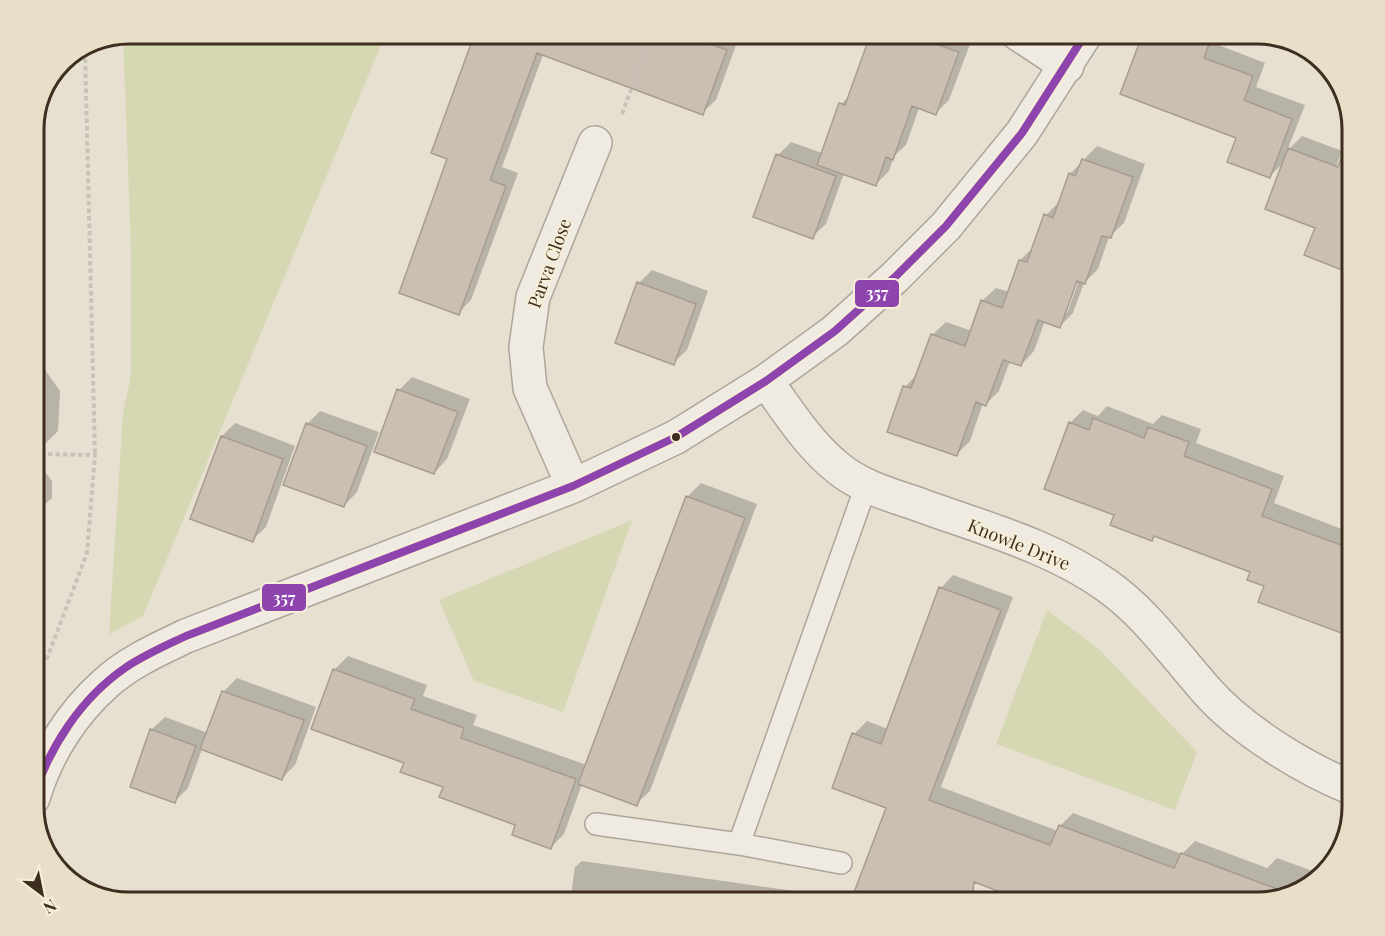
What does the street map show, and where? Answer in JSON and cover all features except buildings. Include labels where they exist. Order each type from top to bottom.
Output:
[{"type":"street","points":[[1032,43],[1067,66]]},
{"type":"street","points":[[44,772],[55,745],[76,714],[107,681],[144,656],[186,636],[573,486],[676,437],[766,381],[835,331],[895,277],[946,226],[1022,133],[1080,43]]},
{"type":"street","name":"Parva Close","points":[[573,486],[530,388],[526,347],[532,297],[595,143]]},
{"type":"street","name":"Knowle Drive","points":[[766,381],[815,448],[839,469],[866,486],[1037,547],[1074,565],[1108,586],[1149,623],[1208,693],[1251,730],[1303,765],[1342,783]]},
{"type":"lane","points":[[739,844],[866,486]]},
{"type":"lane","points":[[596,825],[739,844],[841,863]]},
{"type":"path","points":[[595,143],[622,115],[648,43]]},
{"type":"path","points":[[44,663],[87,552],[95,455],[85,56]]},
{"type":"path","points":[[44,454],[95,455]]},
{"type":"green space","points":[[382,43],[143,616],[109,634],[123,413],[131,375],[131,250],[123,44]]},
{"type":"green space","points":[[632,520],[563,712],[474,681],[439,600]]},
{"type":"green space","points":[[1047,610],[1099,649],[1197,752],[1175,810],[996,744]]},
{"type":"transit line","name":"357","points":[[44,769],[68,725],[94,694],[109,680],[140,659],[186,636],[573,486],[676,437],[766,381],[835,331],[895,277],[946,226],[1022,133],[1080,43]]}]
